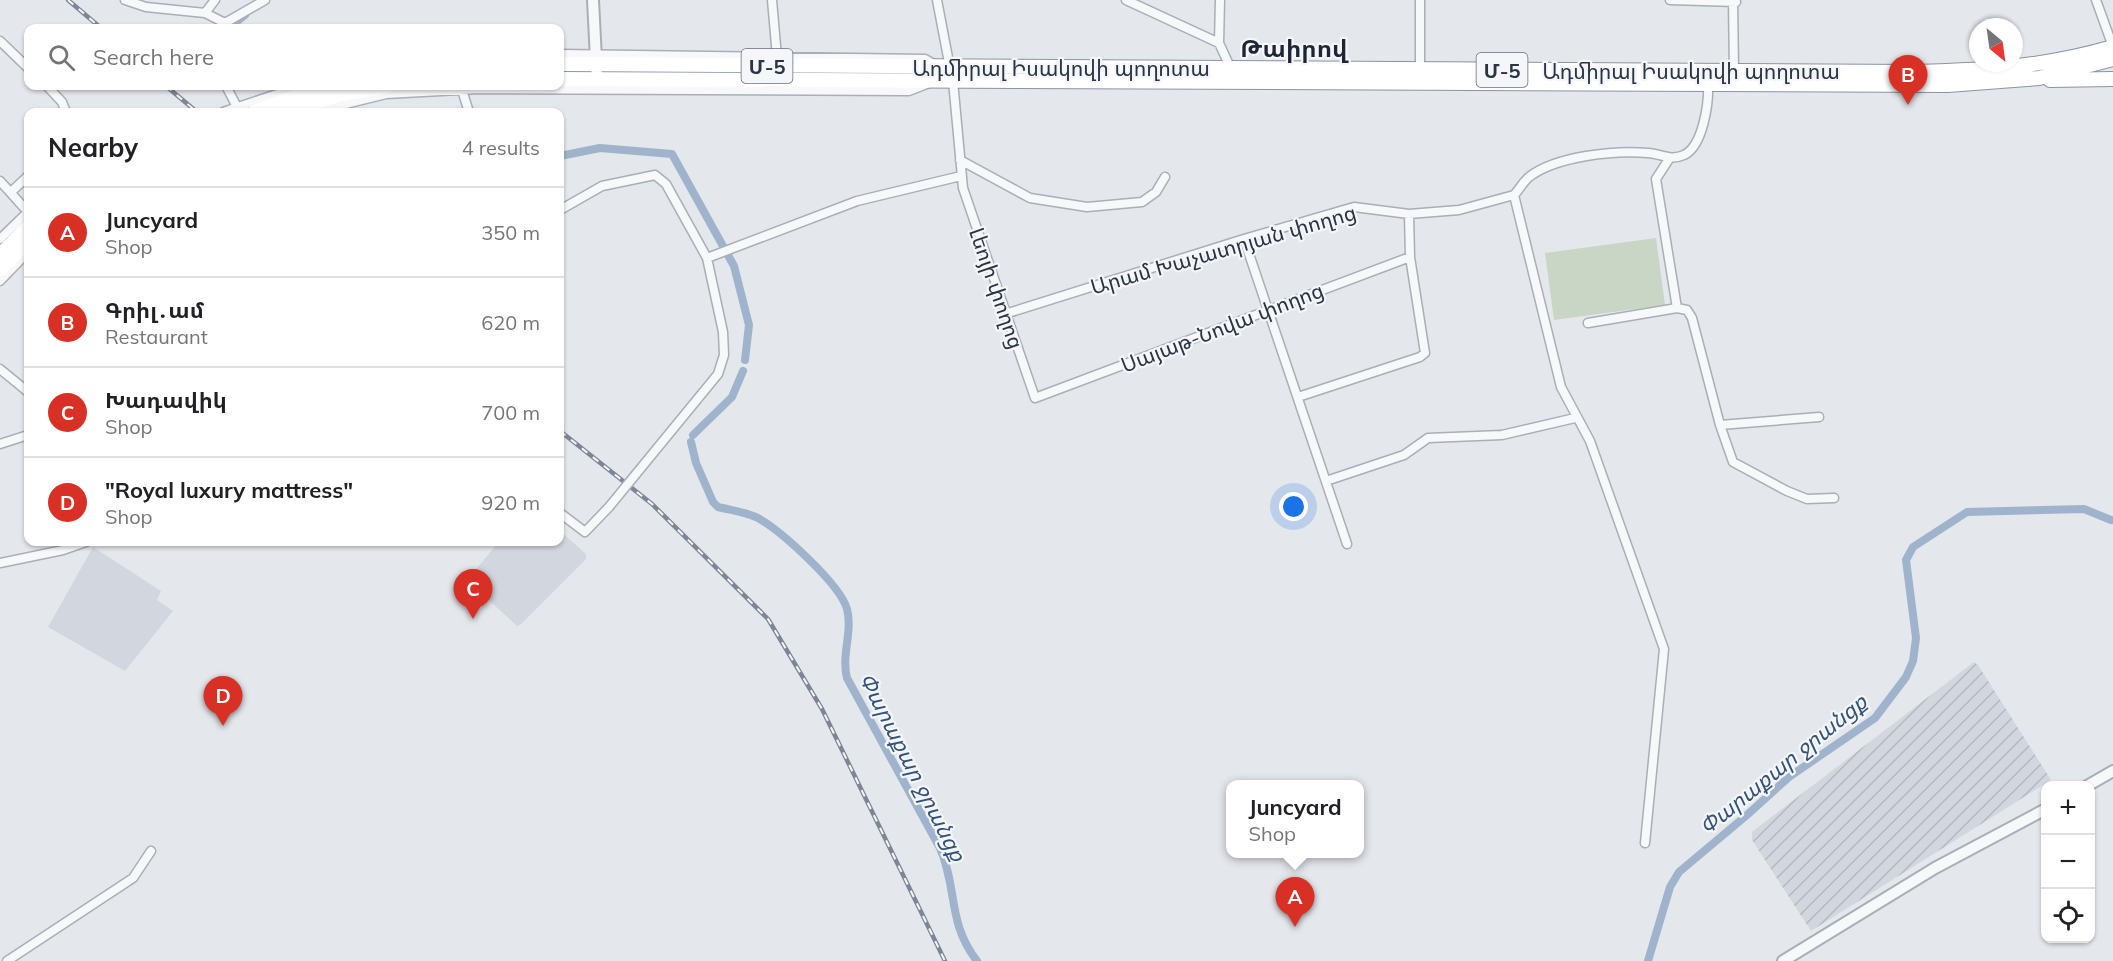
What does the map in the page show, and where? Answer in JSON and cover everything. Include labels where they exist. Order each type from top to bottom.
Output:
[{"type":"highway","name":"Մ-5","points":[[2067,65],[2113,47]]},
{"type":"highway","name":"Ադմիրալ Իսակովի պողոտա","points":[[564,63],[596,59],[944,74],[1948,85],[2039,78],[2067,65]]},
{"type":"highway","name":"Մ-5","points":[[2067,65],[2113,59]]},
{"type":"highway","name":"Ադմիրալ Իսակովի պողոտա","points":[[564,79],[597,83],[1231,69],[1995,70],[2067,65]]},
{"type":"highway","points":[[2039,78],[2054,81],[2113,79]]},
{"type":"highway","points":[[265,108],[323,90]]},
{"type":"highway","points":[[294,108],[365,90]]},
{"type":"highway","points":[[0,255],[24,231]]},
{"type":"highway","points":[[0,269],[24,245]]},
{"type":"street","points":[[125,0],[205,13],[222,24]]},
{"type":"street","points":[[205,13],[215,0]]},
{"type":"street","points":[[228,24],[265,0]]},
{"type":"street","points":[[564,84],[597,83],[593,0]]},
{"type":"street","points":[[772,0],[777,57]]},
{"type":"street","name":"Լեոյի փողոց","points":[[937,0],[944,74],[961,176],[1005,314],[1035,398]]},
{"type":"street","points":[[1126,0],[1220,43]]},
{"type":"street","points":[[1220,0],[1220,43],[1231,69]]},
{"type":"street","points":[[1420,0],[1420,70]]},
{"type":"street","points":[[1670,0],[1735,1],[1734,71]]},
{"type":"street","points":[[2096,0],[2113,47]]},
{"type":"street","points":[[0,41],[24,64]]},
{"type":"street","points":[[564,55],[596,59],[777,57],[925,59],[944,74]]},
{"type":"street","points":[[1645,843],[1664,649],[1590,441],[1575,418],[1561,387],[1514,195],[1528,177],[1578,156],[1649,153],[1669,159],[1684,155],[1694,148],[1706,107],[1708,84]]},
{"type":"street","points":[[51,90],[64,108]]},
{"type":"street","points":[[228,90],[235,108],[289,90]]},
{"type":"street","points":[[329,108],[386,94],[436,90]]},
{"type":"street","points":[[462,90],[468,108]]},
{"type":"street","points":[[1669,159],[1656,179],[1677,308]]},
{"type":"street","points":[[960,160],[1030,198],[1087,207],[1142,202],[1156,192],[1165,177]]},
{"type":"street","points":[[564,208],[602,186],[655,175],[666,184],[707,258],[723,332],[724,355],[718,374],[609,507],[585,532],[564,516]]},
{"type":"street","points":[[707,258],[719,251],[857,201],[961,176]]},
{"type":"street","points":[[11,192],[24,180]]},
{"type":"street","points":[[0,181],[24,207]]},
{"type":"street","name":"Արամ Խաչատրյան փողոց","points":[[1005,314],[1354,207],[1410,214],[1459,210],[1514,195]]},
{"type":"street","points":[[1298,397],[1420,357],[1426,351],[1410,257],[1410,214]]},
{"type":"street","points":[[0,239],[24,216]]},
{"type":"street","points":[[1244,239],[1347,544]]},
{"type":"street","points":[[0,281],[24,256]]},
{"type":"street","name":"Սայաթ-Նովա փողոց","points":[[1035,398],[1410,257]]},
{"type":"street","points":[[1588,323],[1677,308],[1687,310],[1692,318],[1720,425],[1733,462],[1807,499],[1834,498]]},
{"type":"street","points":[[0,369],[24,389]]},
{"type":"street","points":[[1720,425],[1819,417]]},
{"type":"street","points":[[1326,481],[1404,455],[1428,438],[1502,435],[1575,418]]},
{"type":"street","points":[[0,444],[24,436]]},
{"type":"street","points":[[0,563],[74,546]]},
{"type":"street","points":[[2095,781],[2113,771]]},
{"type":"street","points":[[1783,961],[1935,868],[2041,812]]},
{"type":"street","points":[[7,961],[133,878],[151,850]]},
{"type":"shaded area","points":[[564,535],[586,554],[586,559],[517,626],[467,580],[496,546],[564,546]]},
{"type":"shaded area","points":[[93,547],[161,591],[157,600],[173,611],[125,671],[48,627]]},
{"type":"shaded area","points":[[1974,662],[2051,780],[2041,781],[2041,786],[1811,931],[1752,840],[1752,832]]},
{"type":"green space","points":[[1656,238],[1665,305],[1554,320],[1545,253]]},
{"type":"waterway","points":[[234,24],[245,15]]},
{"type":"waterway","name":"Փարաքար ջրանցք","points":[[564,155],[600,148],[672,154],[734,266],[749,325],[745,360]]},
{"type":"waterway","name":"Փարաքար ջրանցք","points":[[693,435],[732,397],[743,371]]},
{"type":"waterway","name":"Փարաքար ջրանցք","points":[[691,442],[696,463],[713,502],[718,507],[748,514],[768,525],[808,559],[842,598],[847,609],[849,626],[845,661],[847,678],[940,848],[946,863],[961,933],[977,961]]},
{"type":"waterway","name":"Փարաքար ջրանցք","points":[[1648,961],[1670,887],[1679,872],[1789,777],[1875,718],[1906,677],[1913,661],[1916,638],[1906,560],[1913,547],[1967,512],[2084,509],[2111,520]]},
{"type":"railway","points":[[68,0],[96,24]]},
{"type":"railway","points":[[171,90],[192,108]]},
{"type":"railway","points":[[564,434],[652,504],[768,619],[822,709],[945,961]]},
{"type":"place","name":"Գրիլ․ամ","points":[[1908,105]]},
{"type":"place","name":"Խադավիկ","points":[[473,619]]},
{"type":"place","name":"\"Royal luxury mattress\"","points":[[223,726]]},
{"type":"place","name":"Juncyard","points":[[1295,927]]},
{"type":"district","name":"Թաիրով","points":[[1294,48]]}]
